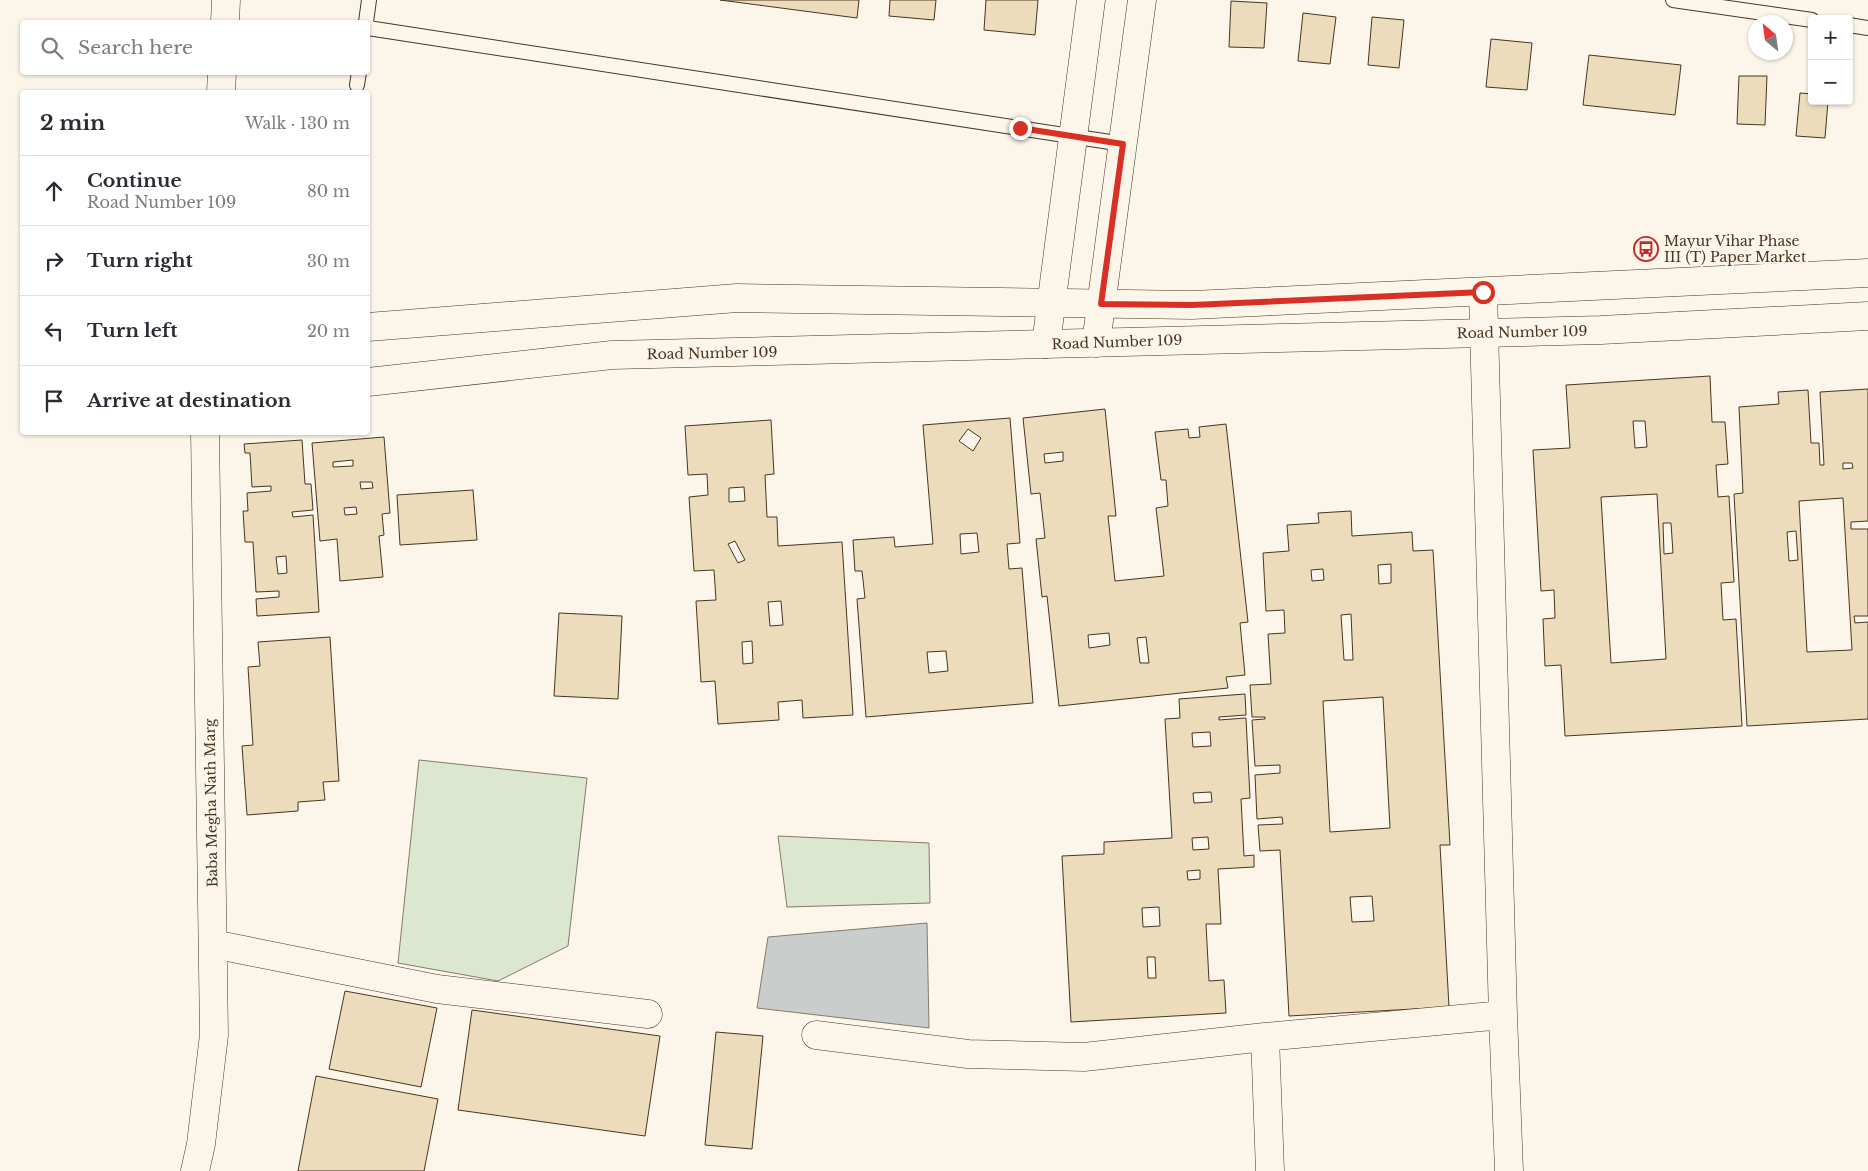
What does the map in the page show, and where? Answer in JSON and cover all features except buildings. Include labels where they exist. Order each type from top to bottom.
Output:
[{"type":"street","points":[[225,20],[226,0]]},
{"type":"street","points":[[1046,344],[1091,0]]},
{"type":"street","points":[[1096,343],[1142,0]]},
{"type":"street","points":[[221,90],[222,75]]},
{"type":"street","points":[[370,327],[737,298],[1192,305],[1868,274]]},
{"type":"street","points":[[1483,292],[1509,1171]]},
{"type":"street","name":"Road Number 109","points":[[370,382],[612,355],[1601,330],[1868,316]]},
{"type":"street","name":"Baba Megha Nath Marg","points":[[195,1171],[201,1144],[214,1035],[205,435]]},
{"type":"street","points":[[213,944],[437,989],[648,1014]]},
{"type":"street","points":[[816,1035],[968,1054],[1084,1057],[1265,1037],[1503,1015]]},
{"type":"street","points":[[1265,1037],[1270,1171]]},
{"type":"lane","points":[[366,20],[369,0]]},
{"type":"lane","points":[[1673,0],[1808,19]]},
{"type":"lane","points":[[1853,26],[1868,28]]},
{"type":"lane","points":[[370,28],[1123,144]]},
{"type":"green space","points":[[419,760],[587,778],[568,946],[498,981],[398,963]]},
{"type":"green space","points":[[778,836],[929,843],[930,903],[787,907]]},
{"type":"shaded area","points":[[927,923],[929,1028],[757,1008],[768,937]]},
{"type":"place","name":"Mayur Vihar Phase III (T) Paper Market","points":[[1646,249]]},
{"type":"route","points":[[1020,128],[1123,144],[1101,304],[1192,305],[1483,292]]}]
